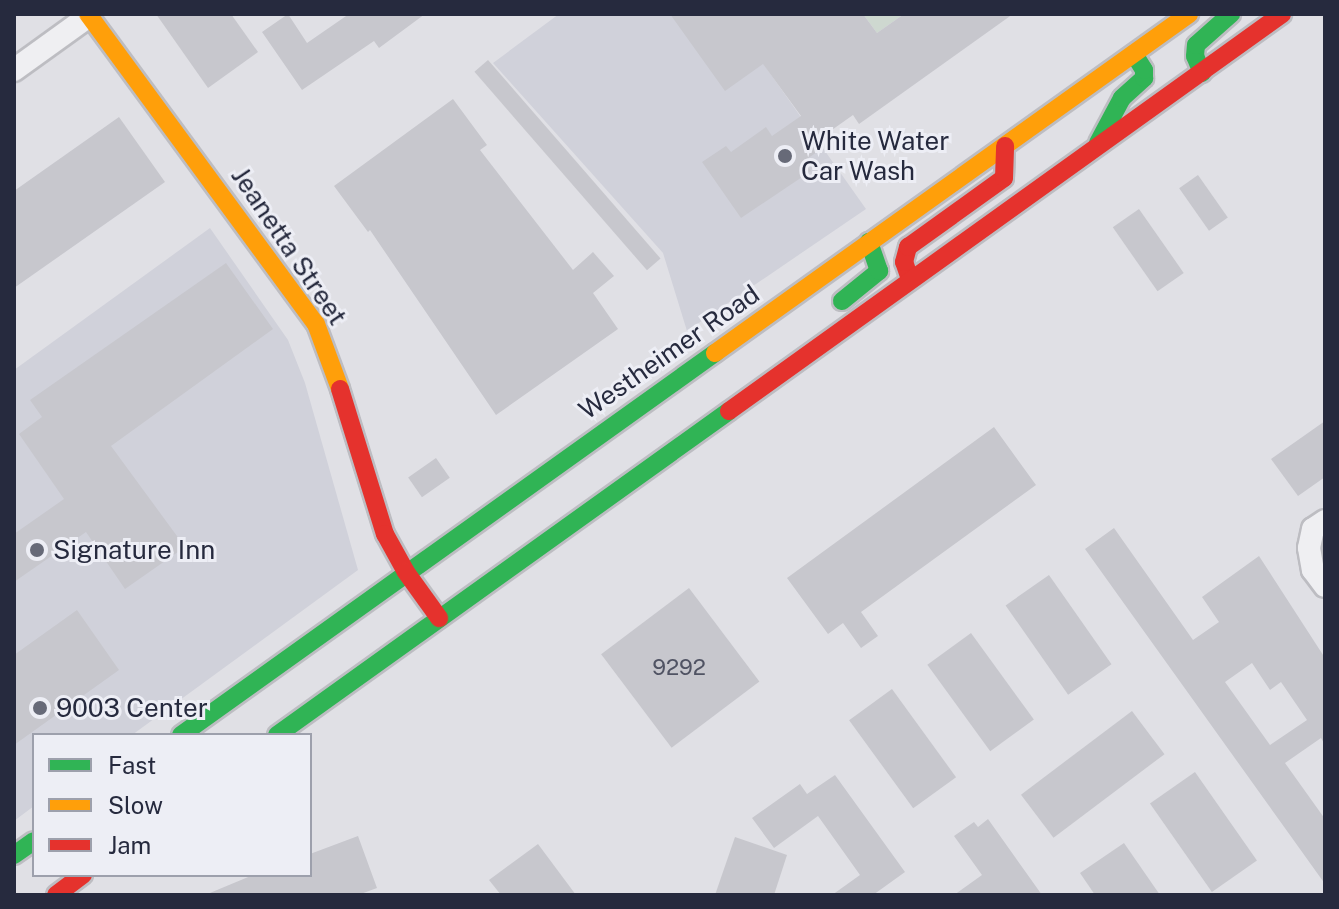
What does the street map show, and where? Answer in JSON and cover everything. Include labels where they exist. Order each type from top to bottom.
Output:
[{"type":"main road","name":"Westheimer Road","points":[[184,733],[1189,14]]},
{"type":"main road","points":[[1202,73],[1195,56],[1196,45],[1231,14]]},
{"type":"main road","points":[[280,733],[1282,14]]},
{"type":"main road","name":"Jeanetta Street","points":[[88,15],[316,324],[330,356],[385,534],[406,572],[439,618]]},
{"type":"main road","points":[[1096,147],[1122,98],[1144,78],[1144,70],[1134,54]]},
{"type":"main road","points":[[910,279],[904,262],[908,247],[1004,178],[1005,146]]},
{"type":"main road","points":[[824,314],[879,271],[869,242]]},
{"type":"main road","points":[[683,442],[702,402]]},
{"type":"main road","points":[[14,855],[32,842]]},
{"type":"main road","points":[[45,895],[57,877]]},
{"type":"main road","points":[[56,895],[80,877]]},
{"type":"street","points":[[14,70],[88,15]]},
{"type":"street","points":[[1325,521],[1313,529],[1309,548],[1313,570],[1325,586]]},
{"type":"shaded area","points":[[559,14],[728,14],[866,209],[687,331],[663,253],[493,63]]},
{"type":"shaded area","points":[[863,14],[904,14],[877,33]]},
{"type":"shaded area","points":[[210,228],[288,340],[305,383],[358,570],[135,733],[32,733],[32,808],[14,821],[14,370]]},
{"type":"building","points":[[156,14],[231,14],[258,52],[208,88]]},
{"type":"building","points":[[288,14],[307,43],[349,14],[425,14],[379,48],[374,41],[302,90],[262,32]]},
{"type":"building","points":[[670,14],[863,14],[877,33],[904,14],[1013,14],[859,124],[853,115],[812,144],[817,152],[804,161],[811,171],[741,218],[702,162],[726,146],[731,152],[766,127],[772,136],[801,116],[763,64],[725,91]]},
{"type":"building","points":[[488,60],[661,258],[647,270],[474,72]]},
{"type":"building","points":[[453,99],[487,145],[480,150],[573,270],[593,252],[614,276],[593,293],[618,329],[496,415],[370,230],[368,232],[334,186]]},
{"type":"building","points":[[119,117],[165,182],[14,288],[14,191]]},
{"type":"building","points":[[1198,175],[1228,218],[1209,231],[1179,188]]},
{"type":"building","points":[[1139,209],[1184,273],[1158,291],[1113,227]]},
{"type":"building","points":[[226,263],[273,329],[111,446],[185,547],[125,589],[86,532],[14,582],[14,534],[64,499],[19,434],[42,417],[30,400]]},
{"type":"building","points":[[1325,421],[1325,477],[1298,496],[1271,459]]},
{"type":"building","points":[[994,427],[1036,485],[861,612],[878,636],[861,648],[843,623],[828,634],[787,578]]},
{"type":"building","points":[[436,458],[450,478],[422,497],[408,478]]},
{"type":"building","points":[[1114,528],[1193,640],[1219,622],[1202,597],[1259,556],[1325,658],[1325,745],[1321,738],[1285,763],[1325,819],[1325,884],[1085,549]],"holes":[[[1252,663],[1270,690],[1281,682],[1307,720],[1270,745],[1225,682]]]},
{"type":"building","points":[[1049,575],[1112,664],[1068,695],[1006,605]]},
{"type":"building","points":[[689,588],[759,681],[672,748],[601,654]]},
{"type":"building","name":"9003 Center","points":[[77,610],[119,670],[14,745],[14,655]]},
{"type":"building","points":[[971,633],[1034,720],[990,751],[927,665]]},
{"type":"building","points":[[892,689],[956,777],[913,808],[849,720]]},
{"type":"building","points":[[1132,711],[1164,754],[1053,838],[1021,795]]},
{"type":"building","points":[[1195,772],[1257,860],[1212,892],[1150,804]]},
{"type":"building","points":[[835,775],[905,872],[873,895],[832,895],[860,875],[818,816],[774,848],[752,818],[800,784],[807,794]]},
{"type":"building","points":[[988,819],[1042,895],[954,895],[982,875],[954,836],[974,822],[978,827]]},
{"type":"building","points":[[358,836],[377,888],[358,895],[205,895],[248,877],[312,877],[312,853]]},
{"type":"building","points":[[735,837],[787,855],[774,895],[715,895]]},
{"type":"building","points":[[1124,843],[1160,895],[1095,895],[1080,873]]},
{"type":"building","points":[[538,844],[576,895],[501,895],[489,880]]},
{"type":"traffic: fast","points":[[1202,73],[1195,56],[1196,45],[1231,14]]},
{"type":"traffic: fast","points":[[1098,143],[1122,98],[1144,78],[1144,70],[1134,54]]},
{"type":"traffic: fast","points":[[842,301],[879,271],[869,242]]},
{"type":"traffic: fast","points":[[184,733],[715,353]]},
{"type":"traffic: fast","points":[[280,733],[729,411]]},
{"type":"traffic: fast","points":[[14,855],[32,842]]},
{"type":"traffic: slow","points":[[88,14],[316,324],[340,389]]},
{"type":"traffic: slow","points":[[715,353],[1189,14]]},
{"type":"traffic: jam","points":[[729,411],[1282,14]]},
{"type":"traffic: jam","points":[[910,279],[904,262],[908,247],[1004,178],[1005,146]]},
{"type":"traffic: jam","points":[[340,389],[385,534],[406,572],[439,618]]},
{"type":"traffic: jam","points":[[56,895],[80,877]]},
{"type":"place","name":"White Water Car Wash","points":[[785,156]]},
{"type":"place","name":"Signature Inn","points":[[37,550]]},
{"type":"place","name":"9003 Center","points":[[40,708]]}]
